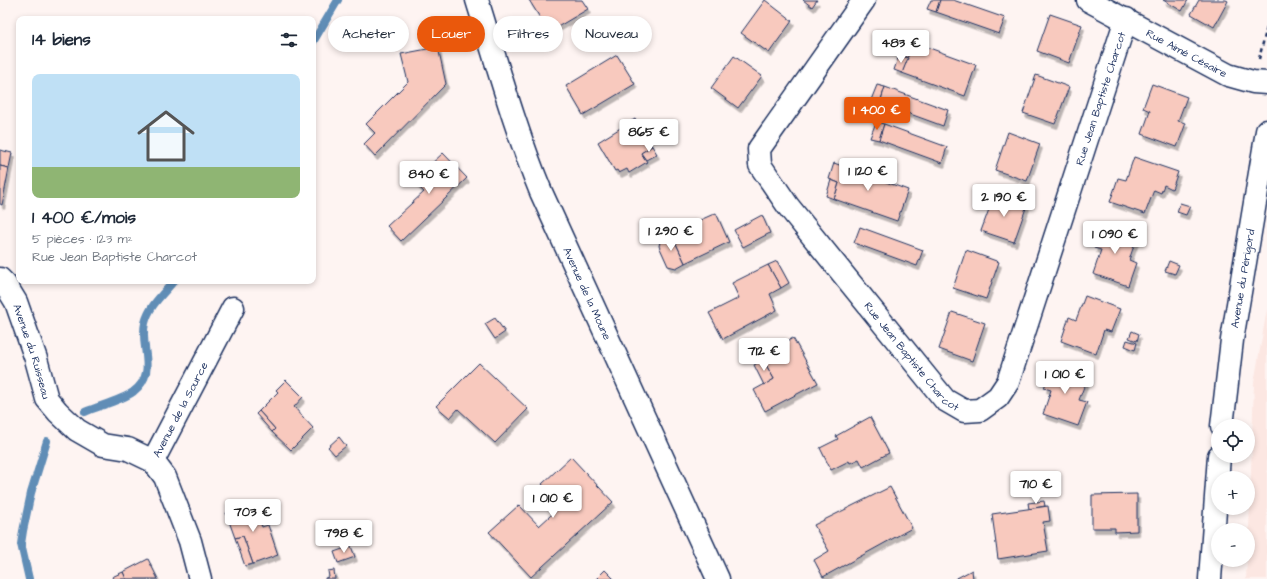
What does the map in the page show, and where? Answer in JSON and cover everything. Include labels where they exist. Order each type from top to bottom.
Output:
[{"type":"street","name":"Avenue de la Moune","points":[[477,0],[528,161],[718,579]]},
{"type":"street","name":"Rue Jean Baptiste Charcot","points":[[864,0],[759,149],[760,165],[788,206],[945,400],[964,411],[980,410],[998,397],[1008,382],[1126,19]]},
{"type":"street","name":"Rue Aimé Césaire","points":[[1088,0],[1228,75],[1253,82],[1267,83]]},
{"type":"street","name":"Avenue du Périgord","points":[[1223,419],[1232,340],[1267,131]]},
{"type":"street","name":"Avenue du Ruisseau","points":[[0,279],[5,284],[16,302],[36,359],[47,398],[58,412],[78,430],[102,445],[128,449],[153,461]]},
{"type":"street","name":"Avenue de la Source","points":[[200,579],[190,540],[168,484],[165,477],[153,461],[233,308]]},
{"type":"street","points":[[1210,579],[1218,463]]},
{"type":"shaded area","points":[[1267,309],[1267,579],[1246,579],[1247,567],[1255,567],[1255,523],[1249,523],[1250,515],[1255,515],[1255,471],[1251,471],[1251,463],[1255,463],[1255,419],[1253,419],[1254,383]]},
{"type":"building","points":[[529,0],[582,0],[588,9],[576,16],[571,16],[571,19],[563,24],[563,16],[539,16]]},
{"type":"building","points":[[765,0],[792,21],[769,53],[741,33]]},
{"type":"building","points":[[803,0],[817,0],[812,7]]},
{"type":"building","points":[[931,0],[940,0],[936,12],[927,9]]},
{"type":"building","points":[[940,0],[953,0],[1005,18],[999,34],[936,12]]},
{"type":"building","points":[[1163,0],[1188,0],[1182,11]]},
{"type":"building","points":[[1199,0],[1228,1],[1214,27],[1191,14]]},
{"type":"building","points":[[1050,14],[1082,25],[1069,63],[1037,51]]},
{"type":"building","points":[[905,39],[913,42],[908,58],[899,55]]},
{"type":"building","points":[[913,42],[976,65],[965,96],[902,73]]},
{"type":"building","points":[[417,51],[439,52],[446,84],[375,156],[364,144],[375,133],[366,124],[408,82],[401,54]]},
{"type":"building","points":[[617,55],[635,84],[583,115],[566,86]]},
{"type":"building","points":[[899,55],[908,58],[902,73],[894,70]]},
{"type":"building","points":[[734,56],[762,76],[738,108],[711,88]]},
{"type":"building","points":[[1036,75],[1069,87],[1055,124],[1023,113]]},
{"type":"building","points":[[1152,84],[1187,97],[1178,121],[1186,123],[1177,147],[1142,134],[1150,111],[1143,108]]},
{"type":"building","points":[[877,85],[885,87],[880,103],[871,100]]},
{"type":"building","points":[[885,87],[948,110],[943,126],[880,103]]},
{"type":"building","points":[[635,119],[652,146],[641,153],[647,162],[629,173],[627,169],[619,173],[617,170],[615,171],[598,142]]},
{"type":"building","points":[[876,122],[884,124],[879,140],[870,138]]},
{"type":"building","points":[[884,124],[947,147],[942,163],[879,140]]},
{"type":"building","points":[[1008,132],[1040,144],[1027,181],[995,170]]},
{"type":"building","points":[[652,146],[657,154],[646,160],[641,153]]},
{"type":"building","points":[[0,150],[12,153],[9,168],[0,166]]},
{"type":"building","points":[[443,153],[467,178],[401,241],[387,226],[424,192],[413,181]]},
{"type":"building","points":[[1134,157],[1178,172],[1172,189],[1164,185],[1161,193],[1154,190],[1145,214],[1110,202],[1118,178],[1126,180]]},
{"type":"building","points":[[834,163],[908,190],[897,221],[834,199],[839,183],[829,179]]},
{"type":"building","points":[[0,166],[9,168],[2,205],[0,204]]},
{"type":"building","points":[[831,180],[839,183],[834,199],[826,196]]},
{"type":"building","points":[[995,193],[1027,205],[1014,242],[981,231]]},
{"type":"building","points":[[1180,203],[1190,206],[1186,215],[1177,212]]},
{"type":"building","points":[[716,213],[729,242],[685,263],[671,233]]},
{"type":"building","points":[[762,215],[770,233],[743,247],[734,230]]},
{"type":"building","points":[[1102,224],[1137,237],[1129,260],[1136,263],[1128,286],[1093,274],[1101,250],[1094,248]]},
{"type":"building","points":[[860,227],[923,250],[917,266],[854,243]]},
{"type":"building","points":[[671,233],[685,263],[676,268],[668,266],[659,246],[661,237]]},
{"type":"building","points":[[966,250],[999,262],[986,299],[953,288]]},
{"type":"building","points":[[777,261],[789,283],[781,288],[768,265]]},
{"type":"building","points":[[1169,261],[1179,265],[1175,274],[1165,271]]},
{"type":"building","points":[[768,265],[781,288],[770,294],[777,310],[723,339],[709,313],[739,298],[732,283]]},
{"type":"building","points":[[1085,296],[1120,309],[1111,332],[1104,330],[1096,354],[1061,341],[1069,317],[1076,320]]},
{"type":"building","points":[[952,312],[985,323],[972,361],[939,349]]},
{"type":"building","points":[[495,318],[505,332],[495,339],[485,324]]},
{"type":"building","points":[[1132,331],[1139,334],[1137,341],[1129,338]]},
{"type":"building","points":[[793,338],[818,383],[765,411],[754,390],[774,379],[761,356]]},
{"type":"building","points":[[1127,340],[1137,343],[1135,350],[1125,346]]},
{"type":"building","points":[[763,360],[774,379],[764,385],[754,365]]},
{"type":"building","points":[[479,363],[528,409],[495,443],[458,409],[450,418],[436,406]]},
{"type":"building","points":[[1053,364],[1088,376],[1079,400],[1087,402],[1078,426],[1043,414],[1051,390],[1044,388]]},
{"type":"building","points":[[286,380],[303,397],[294,407],[313,428],[291,450],[272,432],[275,429],[259,411],[278,392],[276,390]]},
{"type":"building","points":[[259,411],[275,429],[272,432],[256,414]]},
{"type":"building","points":[[870,417],[889,453],[863,467],[859,459],[850,463],[849,461],[831,470],[820,448],[838,439],[836,436]]},
{"type":"building","points":[[339,437],[346,446],[335,455],[328,447]]},
{"type":"building","points":[[571,457],[613,502],[531,577],[489,532],[519,505],[539,526],[561,506],[542,484]]},
{"type":"building","points":[[890,487],[912,528],[823,577],[814,560],[829,551],[814,525]]},
{"type":"building","points":[[1137,494],[1137,531],[1115,532],[1115,528],[1092,528],[1092,495]]},
{"type":"building","points":[[1044,501],[1045,506],[1029,509],[1028,503]]},
{"type":"building","points":[[253,504],[262,527],[268,525],[278,555],[253,564],[243,536],[235,538],[226,513]]},
{"type":"building","points":[[1048,506],[1050,521],[1043,522],[1048,551],[998,559],[992,514]]},
{"type":"building","points":[[243,536],[253,564],[245,566],[235,538]]},
{"type":"building","points":[[351,546],[355,557],[338,563],[334,552]]},
{"type":"building","points":[[148,559],[158,579],[126,579],[123,572]]},
{"type":"building","points":[[334,570],[335,579],[325,579],[329,577],[328,571]]},
{"type":"building","points":[[605,570],[614,579],[596,579]]},
{"type":"building","points":[[972,570],[973,579],[955,579]]},
{"type":"building","points":[[123,572],[126,579],[113,579],[112,577]]},
{"type":"waterway","points":[[316,37],[338,0]]},
{"type":"waterway","points":[[85,412],[123,398],[133,392],[141,384],[147,368],[144,342],[145,323],[157,300],[171,284]]},
{"type":"waterway","points":[[29,579],[21,544],[31,493],[47,441]]}]
